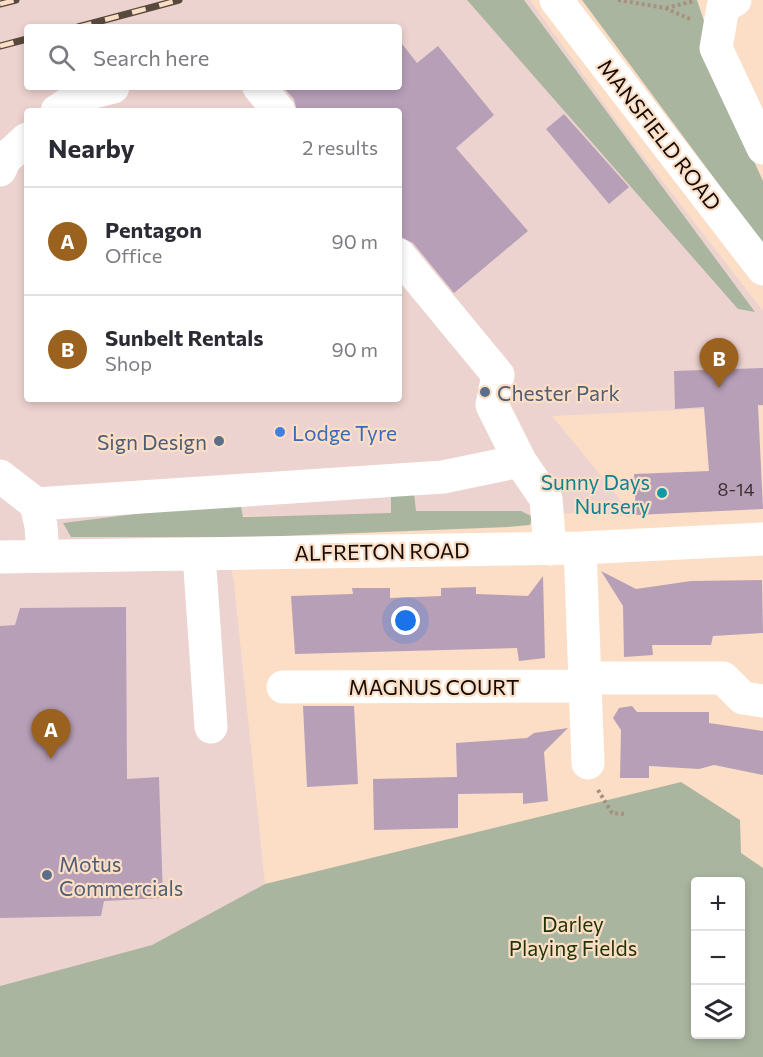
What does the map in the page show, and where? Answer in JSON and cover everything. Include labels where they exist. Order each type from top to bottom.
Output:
[{"type":"street","name":"MANSFIELD ROAD","points":[[556,0],[763,269]]},
{"type":"street","points":[[735,0],[723,7],[716,48],[763,148]]},
{"type":"street","points":[[62,108],[82,95],[101,90]]},
{"type":"street","points":[[262,90],[276,108]]},
{"type":"street","points":[[0,170],[5,159],[24,142]]},
{"type":"street","points":[[402,259],[498,375],[492,405],[520,461],[546,499],[565,548],[585,682],[588,763]]},
{"type":"street","points":[[36,504],[442,477],[520,461]]},
{"type":"street","points":[[0,476],[36,504],[41,526],[43,556]]},
{"type":"street","name":"ALFRETON ROAD","points":[[0,557],[565,548],[763,539]]},
{"type":"street","points":[[199,554],[211,727]]},
{"type":"street","name":"MAGNUS COURT","points":[[284,687],[723,678],[743,698],[763,701]]},
{"type":"path","points":[[618,0],[665,8],[717,32]]},
{"type":"path","points":[[665,8],[692,1]]},
{"type":"path","points":[[588,763],[592,778],[612,813],[626,814]]},
{"type":"shaded area","points":[[0,0],[530,0],[626,134],[763,311],[763,406],[552,416],[613,490],[632,517],[584,512],[507,519],[410,515],[223,516],[234,583],[265,884],[152,945],[0,986]]},
{"type":"green space","points":[[467,0],[524,0],[755,312],[738,309]]},
{"type":"green space","points":[[582,0],[697,0],[707,30],[703,50],[763,181],[763,244]]},
{"type":"green space","points":[[414,493],[416,511],[521,511],[533,517],[530,525],[508,527],[258,537],[71,537],[63,523],[240,501],[243,517],[391,513],[391,494]]},
{"type":"green space","name":"Darley Playing Fields","points":[[681,782],[740,820],[741,853],[763,868],[763,1057],[0,1057],[0,986],[152,945],[265,884]]},
{"type":"building","points":[[402,44],[417,63],[438,46],[494,115],[456,148],[528,231],[454,293],[413,243],[402,238],[402,108],[296,108],[294,99],[286,90],[402,90]]},
{"type":"building","points":[[564,114],[629,187],[609,204],[546,129]]},
{"type":"building","points":[[763,368],[763,405],[758,405],[763,509],[636,515],[634,474],[709,471],[704,407],[675,409],[674,371]]},
{"type":"building","points":[[601,571],[636,589],[691,581],[762,580],[763,633],[713,636],[711,645],[652,645],[653,655],[624,657],[623,606]]},
{"type":"building","points":[[543,576],[545,658],[519,661],[517,648],[295,654],[291,596],[353,594],[352,588],[390,588],[390,598],[441,596],[441,588],[476,587],[476,594],[528,596]]},
{"type":"building","points":[[126,607],[127,779],[159,777],[163,898],[104,901],[101,916],[0,918],[0,626],[15,625],[20,608]]},
{"type":"building","points":[[303,706],[354,706],[358,784],[307,787]]},
{"type":"building","points":[[632,706],[637,712],[709,712],[709,723],[763,731],[763,775],[714,765],[699,769],[649,766],[649,778],[620,778],[621,730],[613,718],[619,708]]},
{"type":"building","points":[[568,728],[544,752],[548,801],[523,804],[523,793],[458,794],[458,828],[374,830],[373,779],[457,777],[456,743],[527,738],[534,733]]},
{"type":"railway","points":[[0,4],[16,0]]},
{"type":"railway","points":[[89,24],[179,0]]},
{"type":"railway","points":[[0,46],[24,40]]},
{"type":"place","name":"Sunbelt Rentals","points":[[719,388]]},
{"type":"place","name":"Chester Park","points":[[485,392]]},
{"type":"place","name":"Lodge Tyre","points":[[280,432]]},
{"type":"place","name":"Sign Design","points":[[219,441]]},
{"type":"place","name":"Sunny Days Nursery","points":[[662,493]]},
{"type":"place","name":"Pentagon","points":[[51,759]]},
{"type":"place","name":"Motus Commercials","points":[[47,875]]}]
